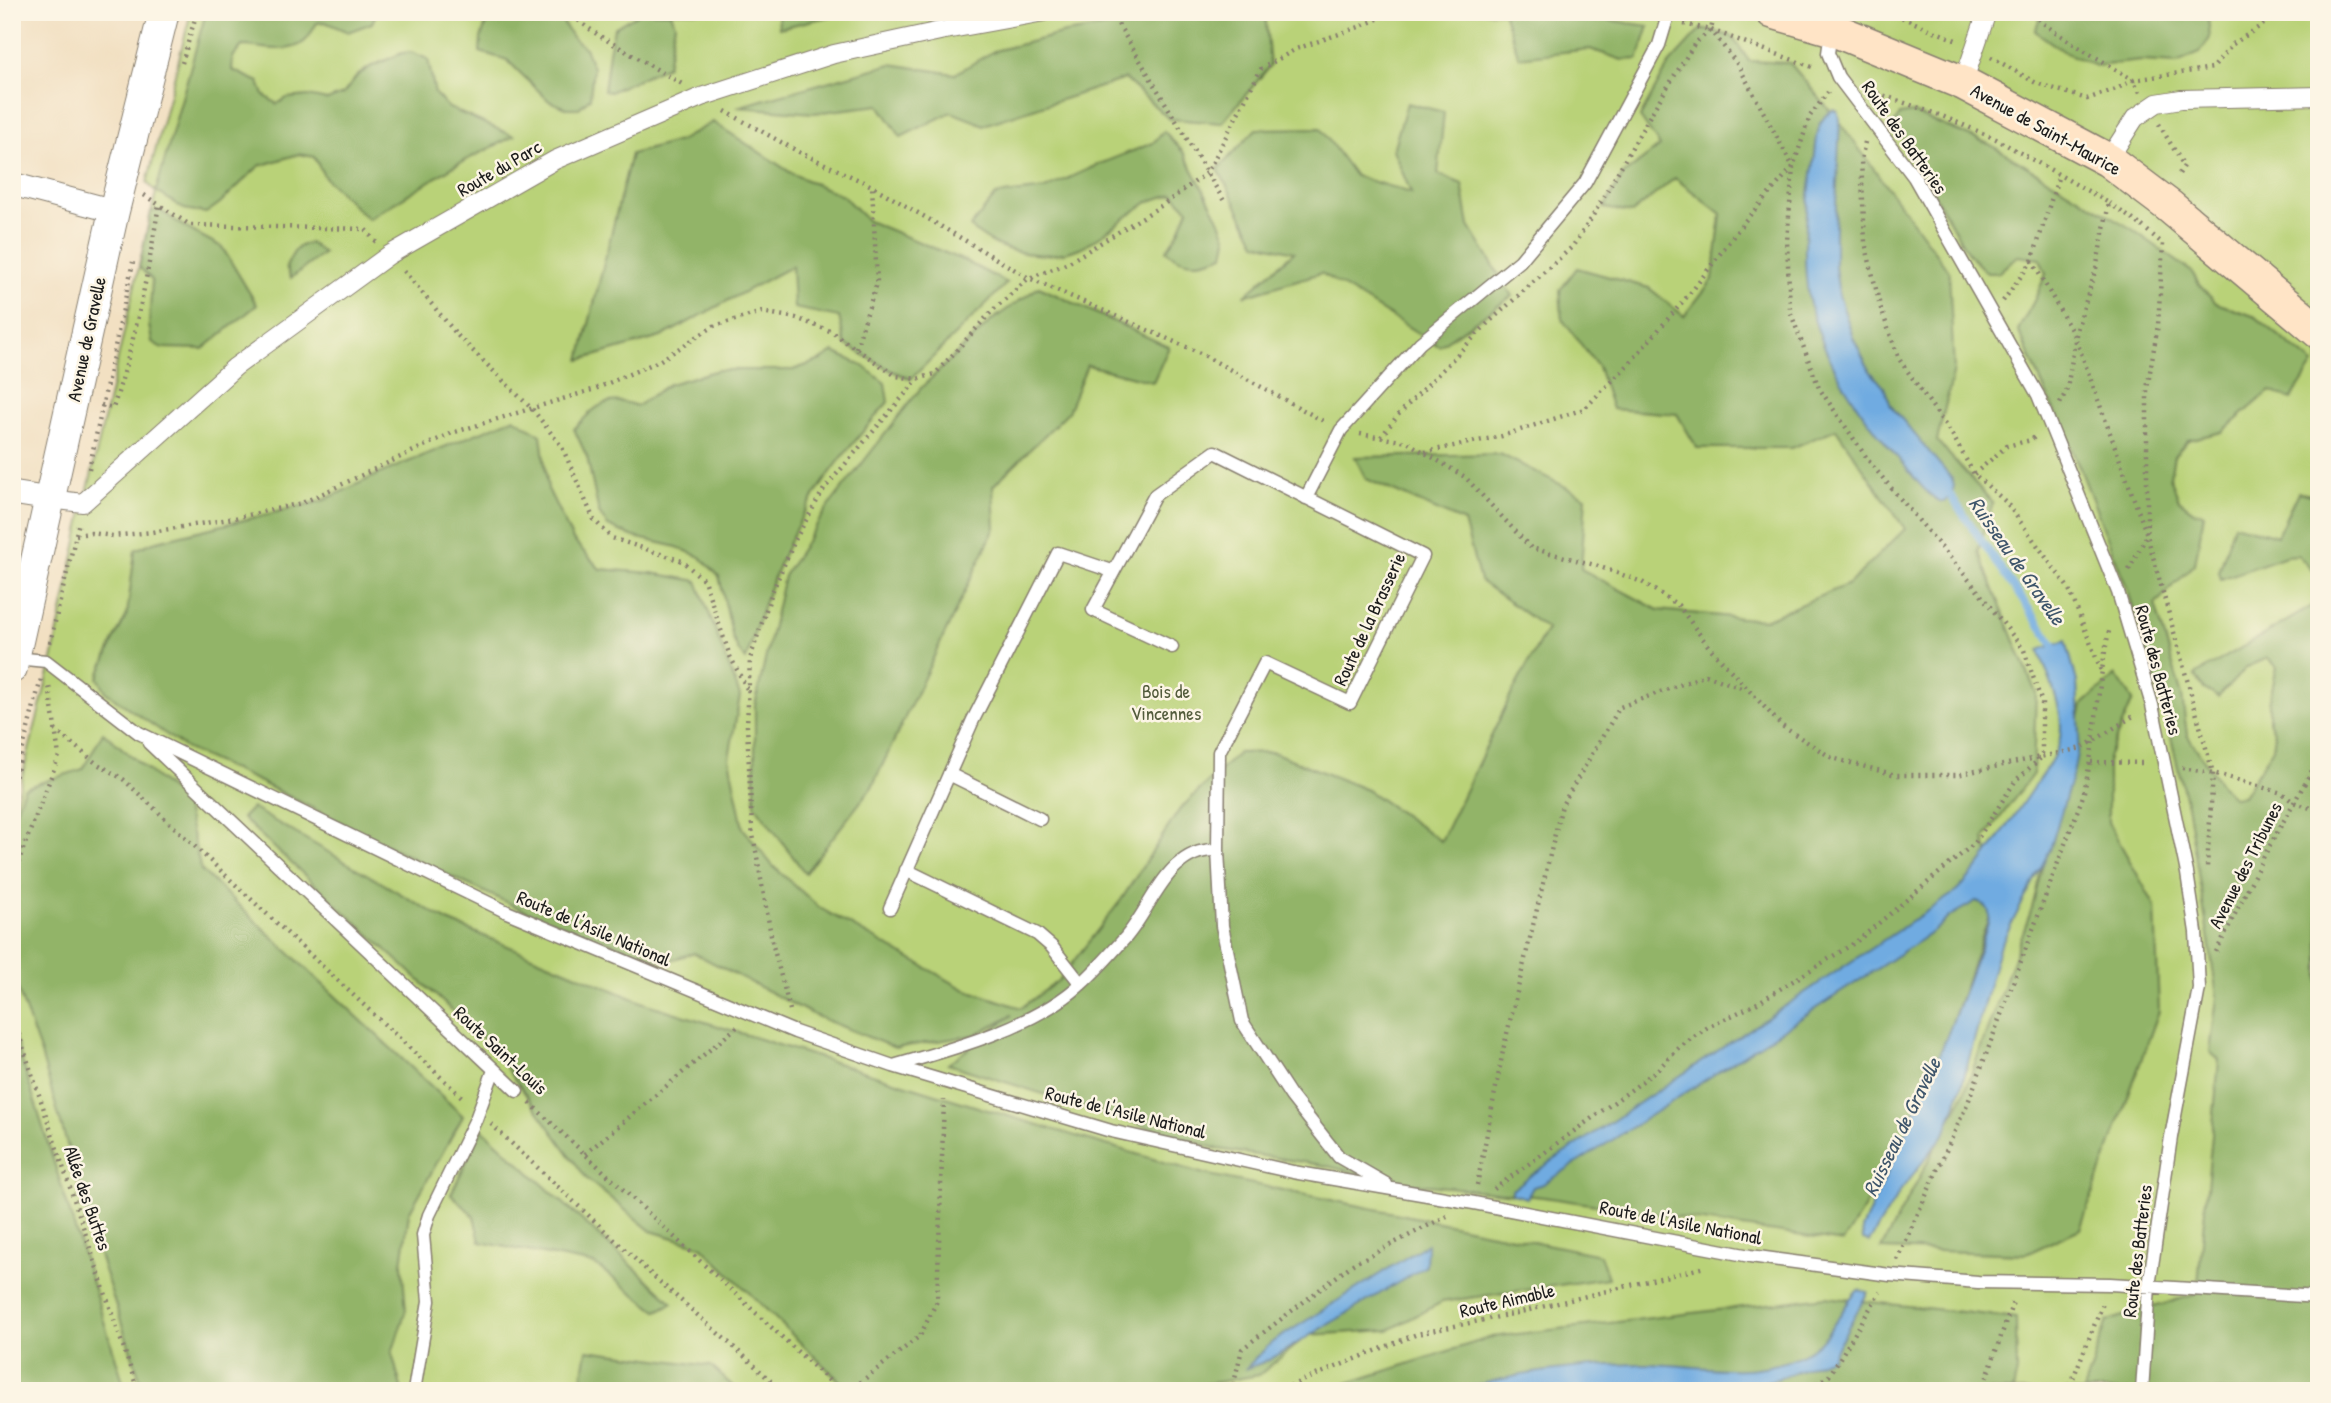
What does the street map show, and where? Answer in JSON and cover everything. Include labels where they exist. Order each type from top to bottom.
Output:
[{"type":"main road","name":"Avenue de Saint-Maurice","points":[[1773,12],[1832,29],[1963,83],[2108,159],[2319,332]]},
{"type":"street","name":"Avenue de Gravelle","points":[[13,661],[74,398],[127,199],[164,12]]},
{"type":"street","name":"Route du Parc","points":[[83,503],[235,367],[389,255],[555,160],[701,97],[834,54],[1044,12]]},
{"type":"street","points":[[1963,83],[1987,12]]},
{"type":"street","points":[[2108,159],[2135,118],[2157,103],[2181,99],[2319,96]]},
{"type":"street","points":[[12,184],[127,199]]},
{"type":"street","points":[[12,493],[83,503]]},
{"type":"lane","points":[[1172,647],[1093,610],[1155,495],[1215,452],[1306,498],[1341,430],[1420,343],[1520,261],[1585,183],[1674,17]]},
{"type":"lane","name":"Route des Batteries","points":[[1832,29],[1828,53],[1838,77],[1914,177],[2038,395],[2118,592],[2152,705],[2187,873],[2196,932],[2199,988],[2171,1137],[2149,1286],[2140,1391]]},
{"type":"lane","name":"Route de la Brasserie","points":[[1218,850],[1219,752],[1265,663],[1350,703],[1423,556],[1306,498]]},
{"type":"lane","points":[[890,908],[973,719],[1058,554],[1112,571]]},
{"type":"lane","points":[[13,661],[46,661]]},
{"type":"lane","name":"Route de l'Asile National","points":[[46,661],[139,733],[507,912],[794,1032],[944,1082],[1111,1131],[1293,1172],[1474,1203],[1750,1256],[1890,1275],[2110,1284],[2319,1297]]},
{"type":"lane","name":"Route Saint-Louis","points":[[139,733],[517,1091]]},
{"type":"lane","points":[[949,774],[1040,819]]},
{"type":"lane","points":[[893,1066],[946,1051],[1024,1021],[1082,984],[1129,934],[1153,894],[1178,864],[1203,849],[1218,850],[1222,926],[1242,1021],[1291,1096],[1339,1157],[1395,1189]]},
{"type":"lane","points":[[906,870],[1037,934],[1052,947],[1082,984]]},
{"type":"lane","points":[[414,1391],[429,1301],[423,1235],[429,1215],[478,1112],[494,1070]]},
{"type":"path","points":[[182,64],[197,12]]},
{"type":"path","points":[[567,12],[598,35],[701,97],[799,152],[872,186],[1028,278],[1200,353],[1341,430],[1407,442],[1424,452],[1465,477],[1531,548],[1595,565],[1642,582],[1678,605],[1709,648],[1782,726],[1832,758],[1896,775],[1956,775],[2082,748],[2152,705]]},
{"type":"path","points":[[1111,12],[1224,201]]},
{"type":"path","points":[[51,637],[76,535],[92,533],[113,536],[152,532],[302,503],[452,433],[596,389],[659,361],[714,326],[762,312],[796,318],[830,331],[896,376],[917,379],[935,374],[993,310],[1028,278],[1066,264],[1164,204],[1207,173],[1261,69],[1296,49],[1394,12]]},
{"type":"path","points":[[1596,12],[1654,18]]},
{"type":"path","points":[[2030,12],[2053,33],[2133,80],[2143,97]]},
{"type":"path","points":[[2073,105],[2077,96],[2087,99],[2133,80],[2213,68],[2233,44],[2282,12]]},
{"type":"path","points":[[1710,30],[1714,16]]},
{"type":"path","points":[[1674,17],[1942,116],[1996,139],[2109,203],[2162,244],[2158,325],[2147,389],[2147,535],[2118,592]]},
{"type":"path","points":[[1710,30],[1738,65],[1793,167]]},
{"type":"path","points":[[1232,1391],[1242,1349],[1353,1264],[1474,1203],[1635,1087],[1658,1069],[1680,1046],[1708,1027],[1754,1005],[1856,942],[1975,843],[2016,780],[2042,757],[2042,703],[2024,650],[1871,464],[1819,388],[1790,312],[1787,241],[1793,167],[1810,116],[1838,77]]},
{"type":"path","points":[[1805,1391],[1829,1376],[1890,1275],[1969,1100],[2083,796],[2091,762],[2101,670],[2069,589],[2006,502],[1974,474],[1953,436],[1899,359],[1880,306],[1865,242],[1861,160],[1867,117]]},
{"type":"path","points":[[2157,121],[2184,166],[2174,181]]},
{"type":"path","points":[[1424,452],[1502,436],[1584,409],[1629,364],[1692,291],[1744,222],[1793,167]]},
{"type":"path","points":[[1993,315],[2032,261],[2059,175]]},
{"type":"path","points":[[856,348],[877,282],[872,186]]},
{"type":"path","points":[[127,199],[159,204],[190,225],[365,229],[459,337],[533,410],[562,447],[594,520],[612,538],[682,561],[704,580],[730,656],[749,692]]},
{"type":"path","points":[[127,199],[145,209]]},
{"type":"path","points":[[1974,474],[2007,446],[2031,440],[2050,426],[2067,389],[2076,339],[2096,269],[2109,203]]},
{"type":"path","points":[[74,398],[113,408],[127,365],[149,268],[159,204]]},
{"type":"path","points":[[2142,226],[2149,217]]},
{"type":"path","points":[[2032,261],[2076,339],[2147,535],[2213,774],[2206,880]]},
{"type":"path","name":"Avenue de Gravelle","points":[[83,503],[133,262]]},
{"type":"path","points":[[794,1032],[773,946],[752,829],[747,726],[750,659],[772,592],[796,538],[824,489],[917,379]]},
{"type":"path","points":[[12,883],[59,756],[46,661]]},
{"type":"path","points":[[1474,1203],[1504,1046],[1562,805],[1620,707],[1706,675],[1747,690]]},
{"type":"path","points":[[12,790],[38,691]]},
{"type":"path","points":[[55,730],[96,763],[123,779],[651,1274],[781,1391]]},
{"type":"path","name":"Avenue des Tribunes","points":[[2199,988],[2293,802],[2319,758]]},
{"type":"path","points":[[2091,762],[2164,763],[2282,793],[2293,802],[2319,811]]},
{"type":"path","name":"Allée des Buttes","points":[[12,1014],[138,1391]]},
{"type":"path","points":[[585,1154],[752,1014]]},
{"type":"path","points":[[849,1391],[920,1336],[937,1301],[944,1082]]},
{"type":"path","name":"Route Saint-Louis","points":[[517,1091],[840,1391]]},
{"type":"path","name":"Route Aimable","points":[[1277,1391],[1417,1334],[1517,1313],[1750,1256]]},
{"type":"path","points":[[1982,1391],[2020,1282]]},
{"type":"path","points":[[2068,1391],[2110,1284]]},
{"type":"path","points":[[2075,1391],[2140,1391]]},
{"type":"green space","points":[[2183,11],[2208,18],[2210,38],[2200,53],[2177,63],[2141,61],[2096,66],[2066,53],[2035,31],[2042,12],[2133,12],[2140,17],[2156,12]]},
{"type":"green space","name":"Bois de Vincennes","points":[[191,12],[2319,12],[2319,1391],[12,1391],[12,816],[51,665],[156,192],[147,183]]},
{"type":"green space","points":[[206,12],[377,12],[372,23],[348,32],[325,22],[317,23],[304,42],[290,48],[242,46],[233,57],[232,70],[259,82],[264,95],[277,104],[287,98],[308,96],[327,100],[343,94],[357,76],[370,67],[402,53],[411,52],[428,59],[435,94],[449,108],[514,136],[456,165],[368,219],[325,178],[314,157],[299,154],[259,166],[206,213],[184,209],[156,191]]},
{"type":"green space","points":[[490,12],[551,12],[562,21],[572,37],[585,48],[593,68],[590,98],[579,108],[566,108],[549,101],[507,60],[480,52],[481,38]]},
{"type":"green space","points":[[641,12],[671,13],[675,24],[667,66],[610,92],[604,91],[614,28]]},
{"type":"green space","points":[[778,12],[849,12],[779,28]]},
{"type":"green space","points":[[1201,12],[1265,12],[1270,66],[1222,123],[1169,119],[1125,79],[984,125],[951,112],[901,137],[879,105],[814,113],[737,107],[891,64],[955,74],[994,51],[1065,33]]},
{"type":"green space","points":[[1503,12],[1574,15],[1649,26],[1638,59],[1622,60],[1590,49],[1519,57]]},
{"type":"green space","points":[[1701,29],[1732,36],[1749,61],[1790,63],[1841,124],[1949,271],[1954,370],[1937,441],[1993,503],[1978,551],[2036,693],[2033,774],[1984,839],[1999,888],[1916,1126],[1843,1242],[1543,1197],[1399,1182],[1322,1165],[1218,1149],[948,1064],[1012,1015],[975,1035],[895,1048],[816,1016],[694,953],[664,962],[532,914],[422,863],[260,782],[187,749],[107,693],[98,678],[127,615],[135,550],[153,542],[322,501],[379,474],[514,418],[541,435],[548,489],[573,540],[600,569],[652,573],[697,581],[740,696],[729,758],[743,828],[773,866],[820,908],[964,989],[1021,1008],[1059,980],[1121,900],[1180,809],[1238,753],[1273,752],[1367,790],[1441,841],[1512,693],[1547,629],[1480,581],[1464,522],[1366,479],[1355,457],[1500,454],[1586,497],[1581,569],[1658,610],[1764,620],[1849,584],[1905,529],[1836,429],[1792,448],[1697,448],[1677,414],[1612,409],[1598,367],[1562,319],[1560,290],[1577,268],[1649,288],[1684,316],[1713,279],[1721,214],[1675,178],[1632,213],[1604,208],[1623,175],[1660,146],[1640,117],[1669,64]]},
{"type":"green space","points":[[1407,103],[1444,112],[1438,174],[1462,184],[1469,226],[1512,296],[1439,346],[1321,273],[1244,296],[1294,252],[1256,243],[1218,169],[1256,129],[1320,128],[1355,176],[1411,193],[1393,150]]},
{"type":"green space","points":[[1913,113],[1989,144],[2132,229],[2192,272],[2199,285],[2216,303],[2256,317],[2314,364],[2291,399],[2270,391],[2222,432],[2188,440],[2174,456],[2170,477],[2179,500],[2195,512],[2204,514],[2195,564],[2155,604],[2182,696],[2187,735],[2221,785],[2233,797],[2243,796],[2273,748],[2275,734],[2269,721],[2269,703],[2277,667],[2268,658],[2247,667],[2218,697],[2204,689],[2195,675],[2319,602],[2319,1391],[2084,1391],[2107,1321],[2197,1294],[2219,1060],[2210,1052],[2217,997],[2188,810],[2165,712],[2127,588],[2079,466],[2018,330],[2046,274],[2040,259],[2017,256],[1998,273],[1987,273],[1969,255],[1894,124],[1900,115]]},
{"type":"green space","points":[[713,122],[793,174],[843,196],[868,221],[965,261],[1007,283],[911,379],[845,344],[839,317],[794,308],[792,266],[661,337],[580,360],[631,154],[679,141]]},
{"type":"green space","points":[[1164,131],[1184,153],[1219,219],[1227,239],[1224,255],[1194,262],[1180,259],[1166,251],[1179,231],[1188,209],[1173,194],[1150,201],[1082,247],[1052,255],[1007,249],[984,238],[970,227],[996,195],[1045,189],[1153,143]]},
{"type":"green space","points":[[151,211],[161,211],[222,247],[257,305],[203,349],[162,348],[152,342],[149,325],[152,280],[139,267]]},
{"type":"green space","points":[[310,243],[324,253],[291,278],[286,267],[290,258],[298,248]]},
{"type":"green space","points":[[1039,287],[1169,347],[1153,382],[1087,365],[1068,412],[993,486],[995,528],[872,787],[805,873],[755,805],[755,705],[784,576],[828,507],[921,388],[992,320]]},
{"type":"green space","points":[[834,352],[863,366],[885,383],[888,402],[836,465],[799,523],[773,581],[746,660],[733,639],[719,576],[700,557],[677,547],[634,537],[608,526],[599,513],[587,457],[574,429],[588,414],[608,402],[637,406],[669,384],[718,370],[793,370]]},
{"type":"green space","points":[[2298,492],[2319,497],[2319,578],[2298,555],[2286,556],[2221,579],[2219,572],[2234,524],[2277,536]]},
{"type":"green space","points":[[2116,675],[2133,700],[2108,757],[2108,822],[2155,906],[2159,1011],[2080,1229],[2026,1254],[1881,1249],[1963,1096],[2032,908],[2082,705]]},
{"type":"green space","points":[[103,732],[184,801],[201,870],[463,1116],[409,1213],[402,1264],[406,1310],[392,1353],[402,1391],[144,1391],[97,1249],[41,1054],[12,973],[12,821],[24,788],[83,769]]},
{"type":"green space","points":[[252,808],[448,921],[644,1003],[1204,1174],[1600,1255],[1608,1278],[1442,1302],[1389,1330],[1308,1335],[1259,1375],[1165,1391],[850,1391],[701,1246],[651,1231],[587,1179],[490,1045],[242,818]]},
{"type":"green space","points":[[12,1029],[126,1391],[12,1391]]},
{"type":"green space","points":[[482,1129],[673,1303],[657,1311],[594,1264],[480,1242],[474,1216],[451,1194]]},
{"type":"green space","points":[[1826,1297],[2016,1318],[2017,1371],[2013,1391],[1323,1391],[1492,1337]]},
{"type":"green space","points":[[587,1350],[711,1366],[738,1391],[580,1391]]},
{"type":"water","points":[[1833,110],[1837,111],[1840,119],[1835,229],[1835,267],[1839,295],[1853,337],[1870,371],[1884,387],[1891,406],[1952,479],[1954,489],[1945,502],[1934,498],[1923,487],[1860,409],[1835,370],[1810,305],[1805,270],[1809,197],[1818,132],[1823,119]]},
{"type":"water","points":[[2066,640],[2077,682],[2080,736],[2074,770],[2050,850],[1999,948],[1962,1085],[1946,1132],[1901,1190],[1869,1242],[1863,1240],[1862,1229],[1932,1073],[1984,937],[1989,912],[1976,901],[1950,916],[1934,931],[1863,978],[1583,1159],[1543,1184],[1533,1187],[1527,1198],[1512,1194],[1512,1190],[1530,1176],[1957,891],[1994,845],[2055,753],[2060,738],[2060,716],[2039,650]]},
{"type":"water","points":[[1427,1244],[1426,1266],[1269,1360],[1245,1369],[1271,1343]]},
{"type":"water","points":[[1858,1290],[1868,1292],[1831,1358],[1777,1379],[1731,1391],[1458,1391],[1526,1374],[1596,1366],[1663,1364],[1747,1369],[1788,1361],[1808,1351],[1823,1339]]},
{"type":"waterway","name":"Ruisseau de Gravelle","points":[[1943,488],[2053,644],[2056,653]]}]
